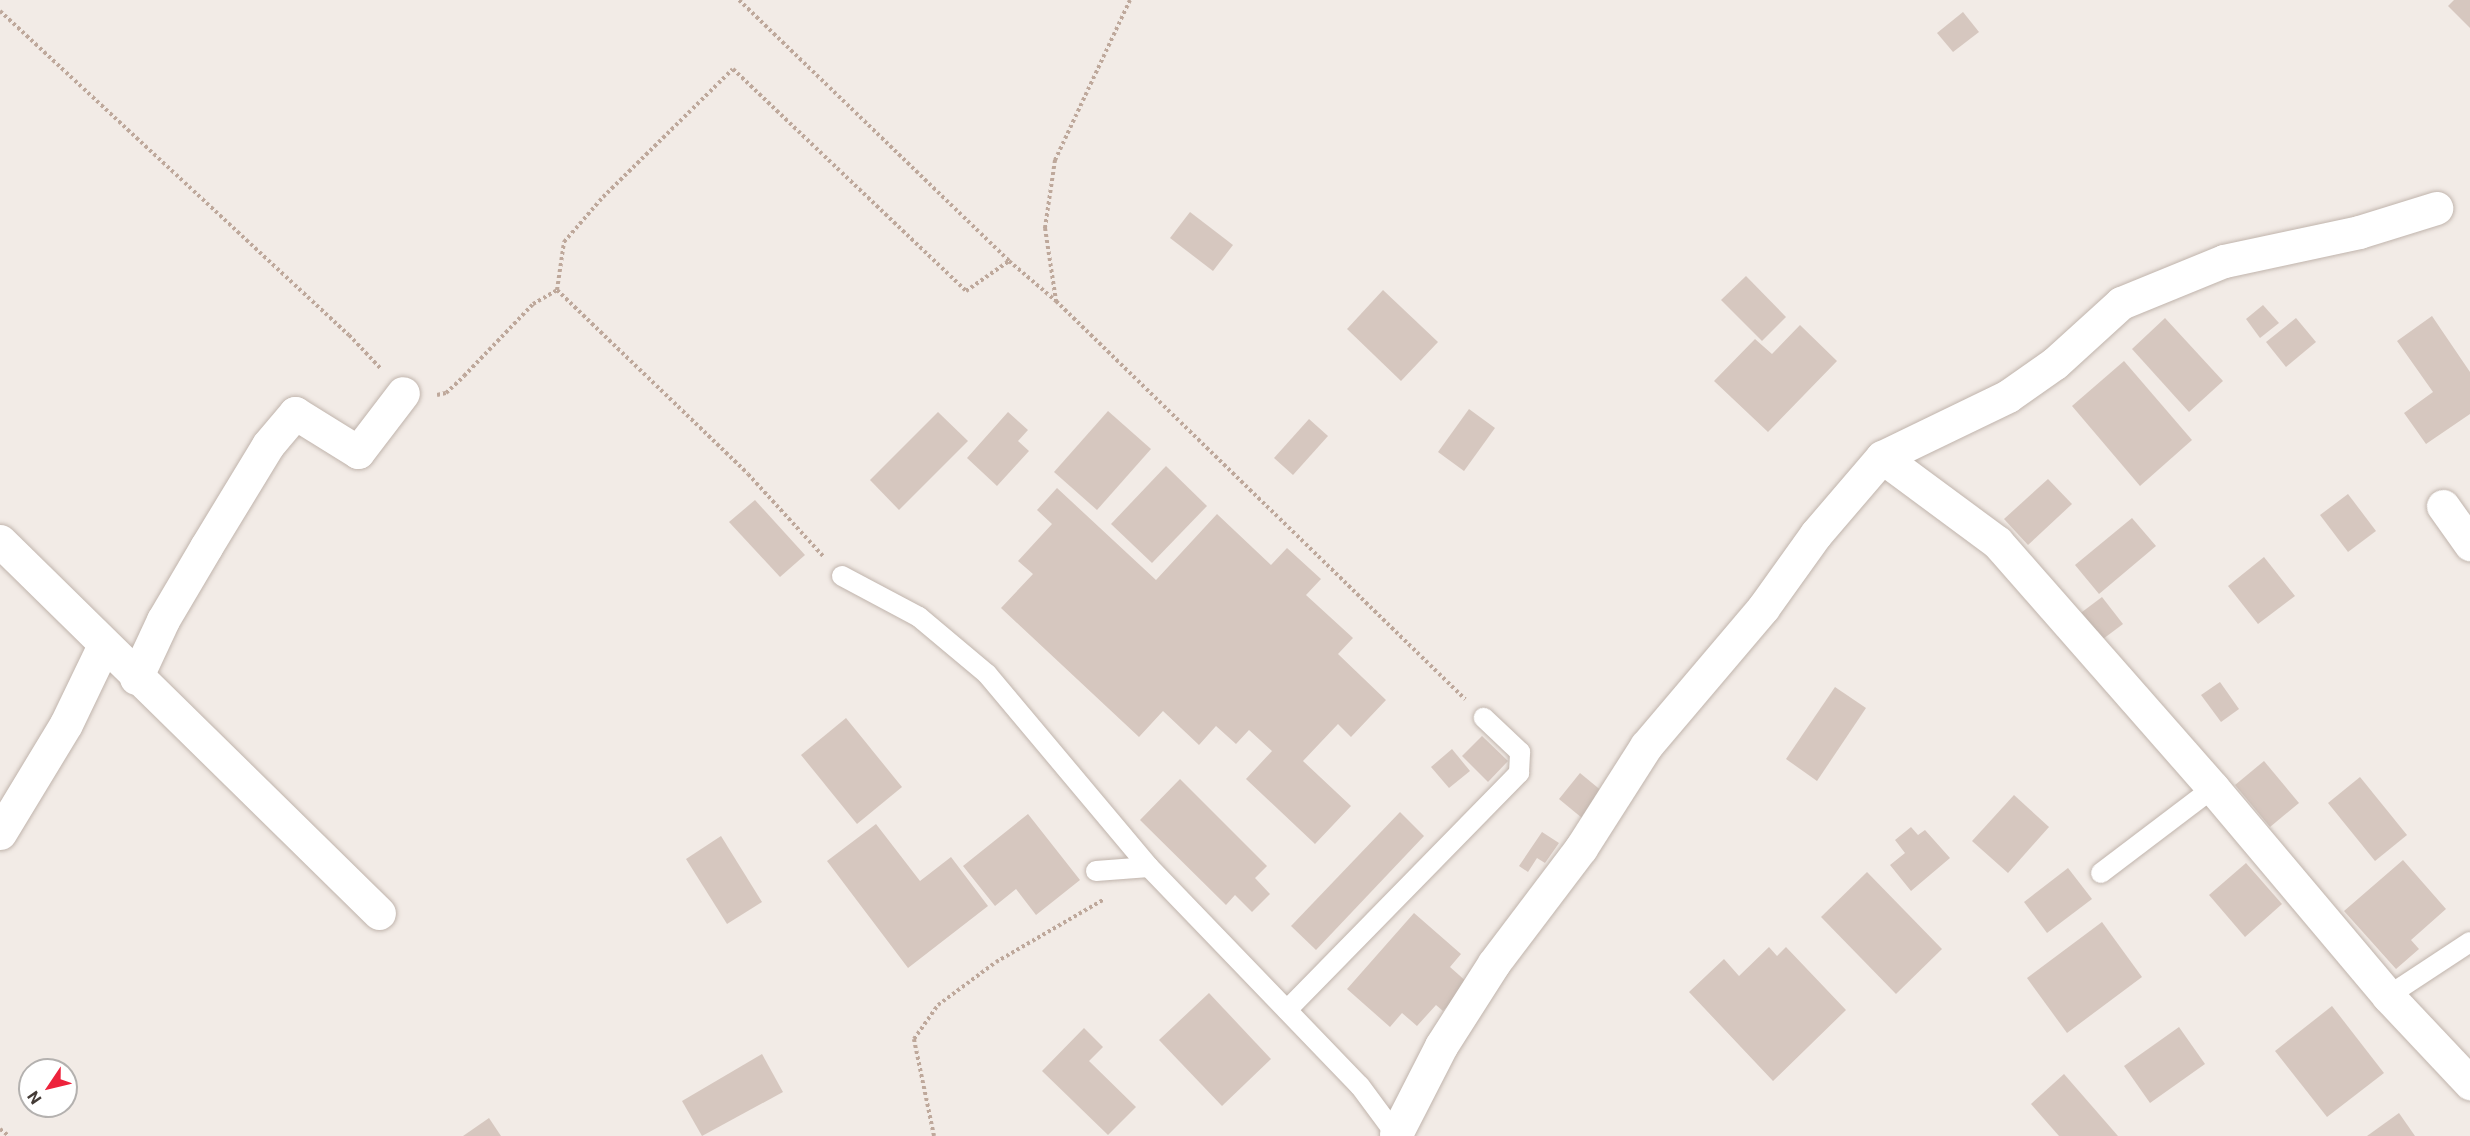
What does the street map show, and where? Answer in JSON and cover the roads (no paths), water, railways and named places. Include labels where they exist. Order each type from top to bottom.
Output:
[{"type":"street","points":[[1397,1135],[1441,1046],[1494,963],[1581,848],[1646,746],[1763,608],[1816,534],[1882,457],[2008,396],[2055,363],[2121,303],[2224,261],[2359,232],[2436,208]]},
{"type":"street","points":[[136,678],[163,620],[206,547],[268,445],[295,413],[358,452],[403,393]]},
{"type":"street","points":[[1882,457],[1997,542],[2213,788],[2388,996],[2470,1083]]},
{"type":"street","points":[[2443,506],[2470,544]]},
{"type":"street","points":[[0,541],[136,678],[379,913]]},
{"type":"street","points":[[0,833],[66,724],[104,645]]},
{"type":"lane","points":[[842,576],[919,617],[987,674],[1149,867],[1360,1086],[1397,1135]]},
{"type":"lane","points":[[1287,1010],[1519,773],[1520,752],[1484,718]]},
{"type":"lane","points":[[2101,873],[2213,788]]},
{"type":"lane","points":[[1096,871],[1149,867]]},
{"type":"lane","points":[[2388,996],[2470,942]]}]
